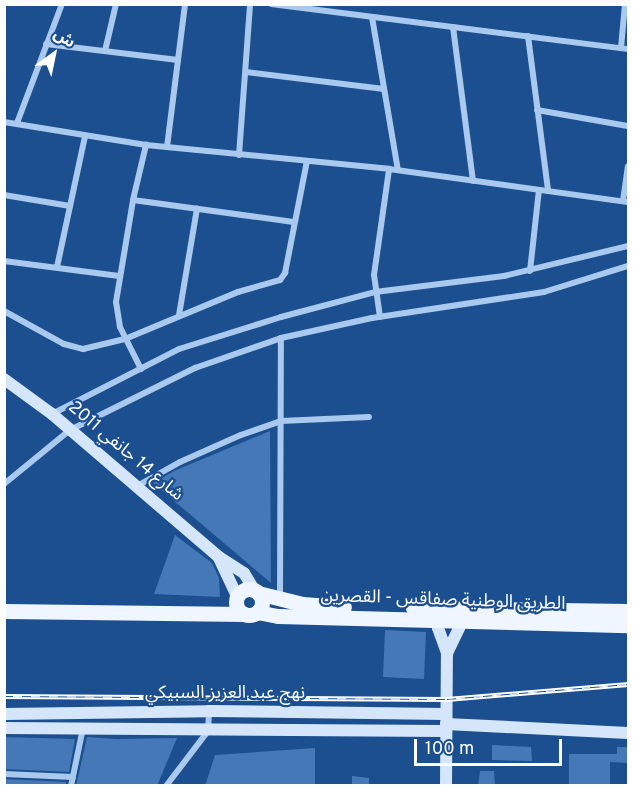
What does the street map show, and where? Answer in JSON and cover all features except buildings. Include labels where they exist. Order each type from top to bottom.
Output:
[{"type":"main road","points":[[247,589],[257,592],[262,601],[250,613],[238,609],[236,598],[247,589]]},
{"type":"main road","name":"الطريق الوطنية صفاقس - القصرين","points":[[257,592],[302,604],[438,614]]},
{"type":"main road","name":"الطريق الوطنية صفاقس - القصرين","points":[[206,613],[226,608],[236,598]]},
{"type":"main road","name":"الطريق الوطنية صفاقس - القصرين","points":[[4,611],[250,613],[278,616],[628,611]]},
{"type":"main road","name":"الطريق الوطنية صفاقس - القصرين","points":[[463,614],[628,625]]},
{"type":"street","points":[[17,123],[62,4]]},
{"type":"street","points":[[105,51],[116,4]]},
{"type":"street","points":[[167,147],[185,4]]},
{"type":"street","points":[[239,154],[250,4]]},
{"type":"street","points":[[271,4],[625,48],[625,4]]},
{"type":"street","points":[[372,17],[398,170]]},
{"type":"street","points":[[453,27],[473,181]]},
{"type":"street","points":[[528,36],[548,191]]},
{"type":"street","points":[[46,44],[178,60]]},
{"type":"street","points":[[246,72],[384,89]]},
{"type":"street","points":[[537,110],[628,126]]},
{"type":"street","points":[[4,122],[146,145],[398,170],[626,202],[628,166]]},
{"type":"street","points":[[57,267],[85,136]]},
{"type":"street","points":[[141,369],[124,339],[117,316],[119,276],[146,145]]},
{"type":"street","points":[[4,311],[76,348],[89,348],[124,339],[179,315],[280,280],[285,273],[293,222],[307,161]]},
{"type":"street","points":[[380,317],[374,275],[389,169]]},
{"type":"street","points":[[530,270],[538,190]]},
{"type":"street","points":[[4,195],[70,206]]},
{"type":"street","points":[[133,200],[293,222]]},
{"type":"street","points":[[179,315],[197,209]]},
{"type":"street","points":[[52,414],[179,349],[281,317],[375,292],[530,270],[628,246]]},
{"type":"street","points":[[4,261],[119,276]]},
{"type":"street","points":[[4,483],[70,430],[195,368],[281,338],[380,317],[544,292],[628,266]]},
{"type":"street","points":[[280,599],[281,338]]},
{"type":"street","name":"شارع 14 جانفي 2011","points":[[4,379],[52,414],[219,557],[244,573],[257,592]]},
{"type":"street","points":[[137,486],[190,458],[241,435],[281,421],[369,417]]},
{"type":"street","name":"شارع 14 جانفي 2011","points":[[219,557],[236,598]]},
{"type":"street","points":[[438,614],[447,653],[447,786]]},
{"type":"street","points":[[447,653],[463,614]]},
{"type":"street","points":[[166,786],[208,731],[209,711]]},
{"type":"street","name":"نهج عبد العزيز السبيكي","points":[[4,714],[209,711],[628,733]]},
{"type":"street","name":"نهج عبد العزيز السبيكي","points":[[4,728],[208,731],[446,723]]},
{"type":"street","points":[[72,786],[83,728]]},
{"type":"street","points":[[4,774],[73,777]]},
{"type":"railway","points":[[4,696],[447,699],[628,684]]}]
